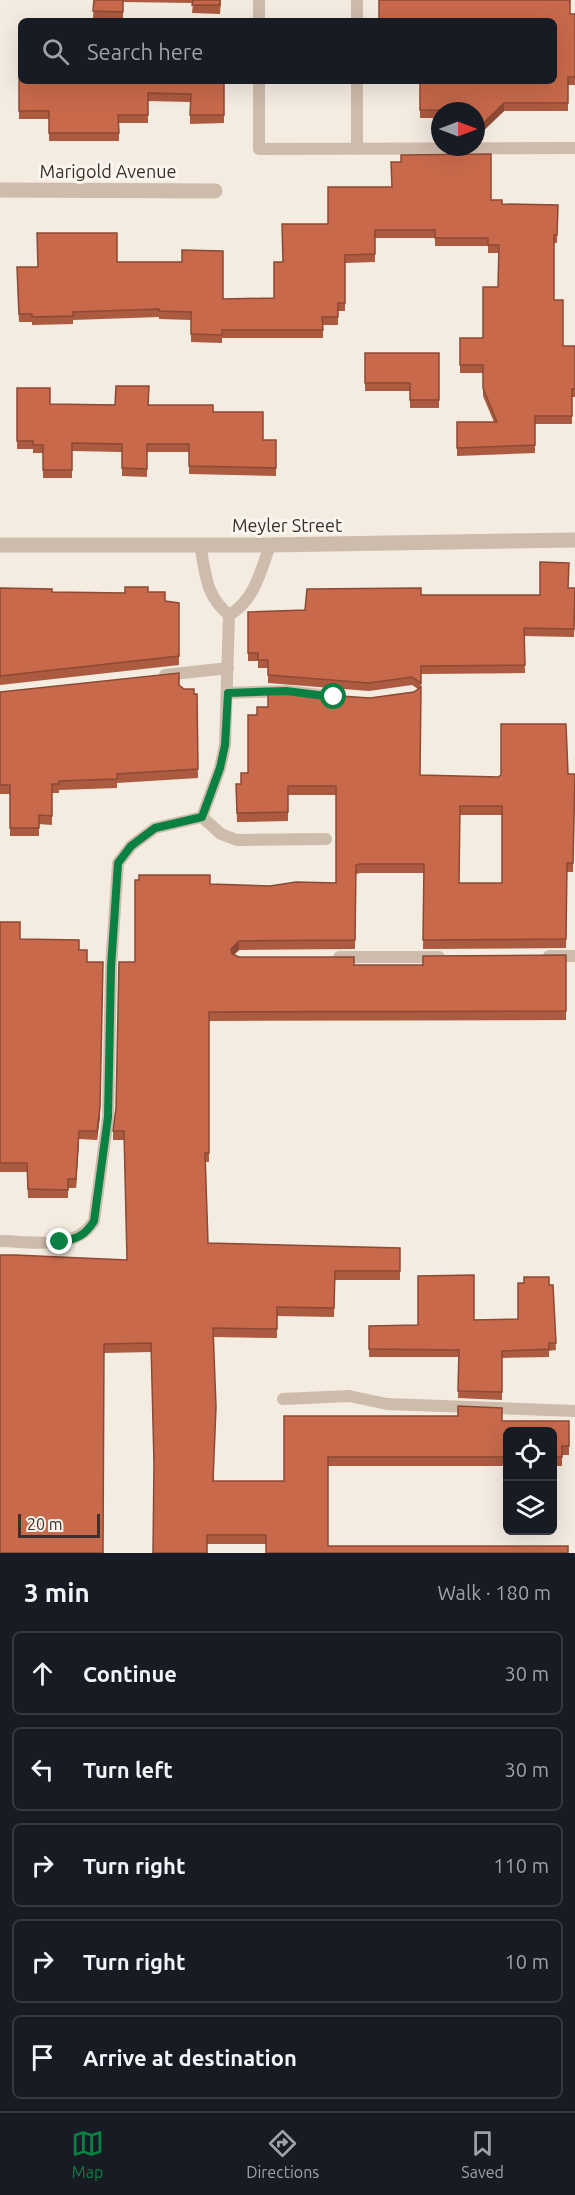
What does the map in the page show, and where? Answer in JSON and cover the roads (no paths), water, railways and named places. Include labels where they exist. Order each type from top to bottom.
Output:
[{"type":"street","name":"Marigold Avenue","points":[[0,190],[215,191]]},
{"type":"street","name":"Meyler Street","points":[[0,545],[270,545],[575,540]]},
{"type":"lane","points":[[259,0],[259,18]]},
{"type":"lane","points":[[357,0],[357,18]]},
{"type":"lane","points":[[259,84],[259,149],[575,148]]},
{"type":"lane","points":[[357,84],[357,149]]},
{"type":"lane","points":[[200,545],[207,582],[215,604],[229,615]]},
{"type":"lane","points":[[229,615],[241,608],[253,590],[270,545]]},
{"type":"lane","points":[[202,817],[224,753],[228,693],[229,615]]},
{"type":"lane","points":[[148,676],[228,668]]},
{"type":"lane","points":[[228,693],[286,691],[346,698]]},
{"type":"lane","points":[[202,817],[221,834],[237,840],[326,839]]},
{"type":"lane","points":[[0,1240],[76,1239],[87,1232],[94,1221],[108,1117],[111,967],[118,863],[131,846],[155,828],[202,817]]},
{"type":"lane","points":[[532,956],[575,956]]},
{"type":"lane","points":[[323,958],[451,957]]},
{"type":"lane","points":[[283,1399],[349,1396],[387,1404],[575,1410]]}]
